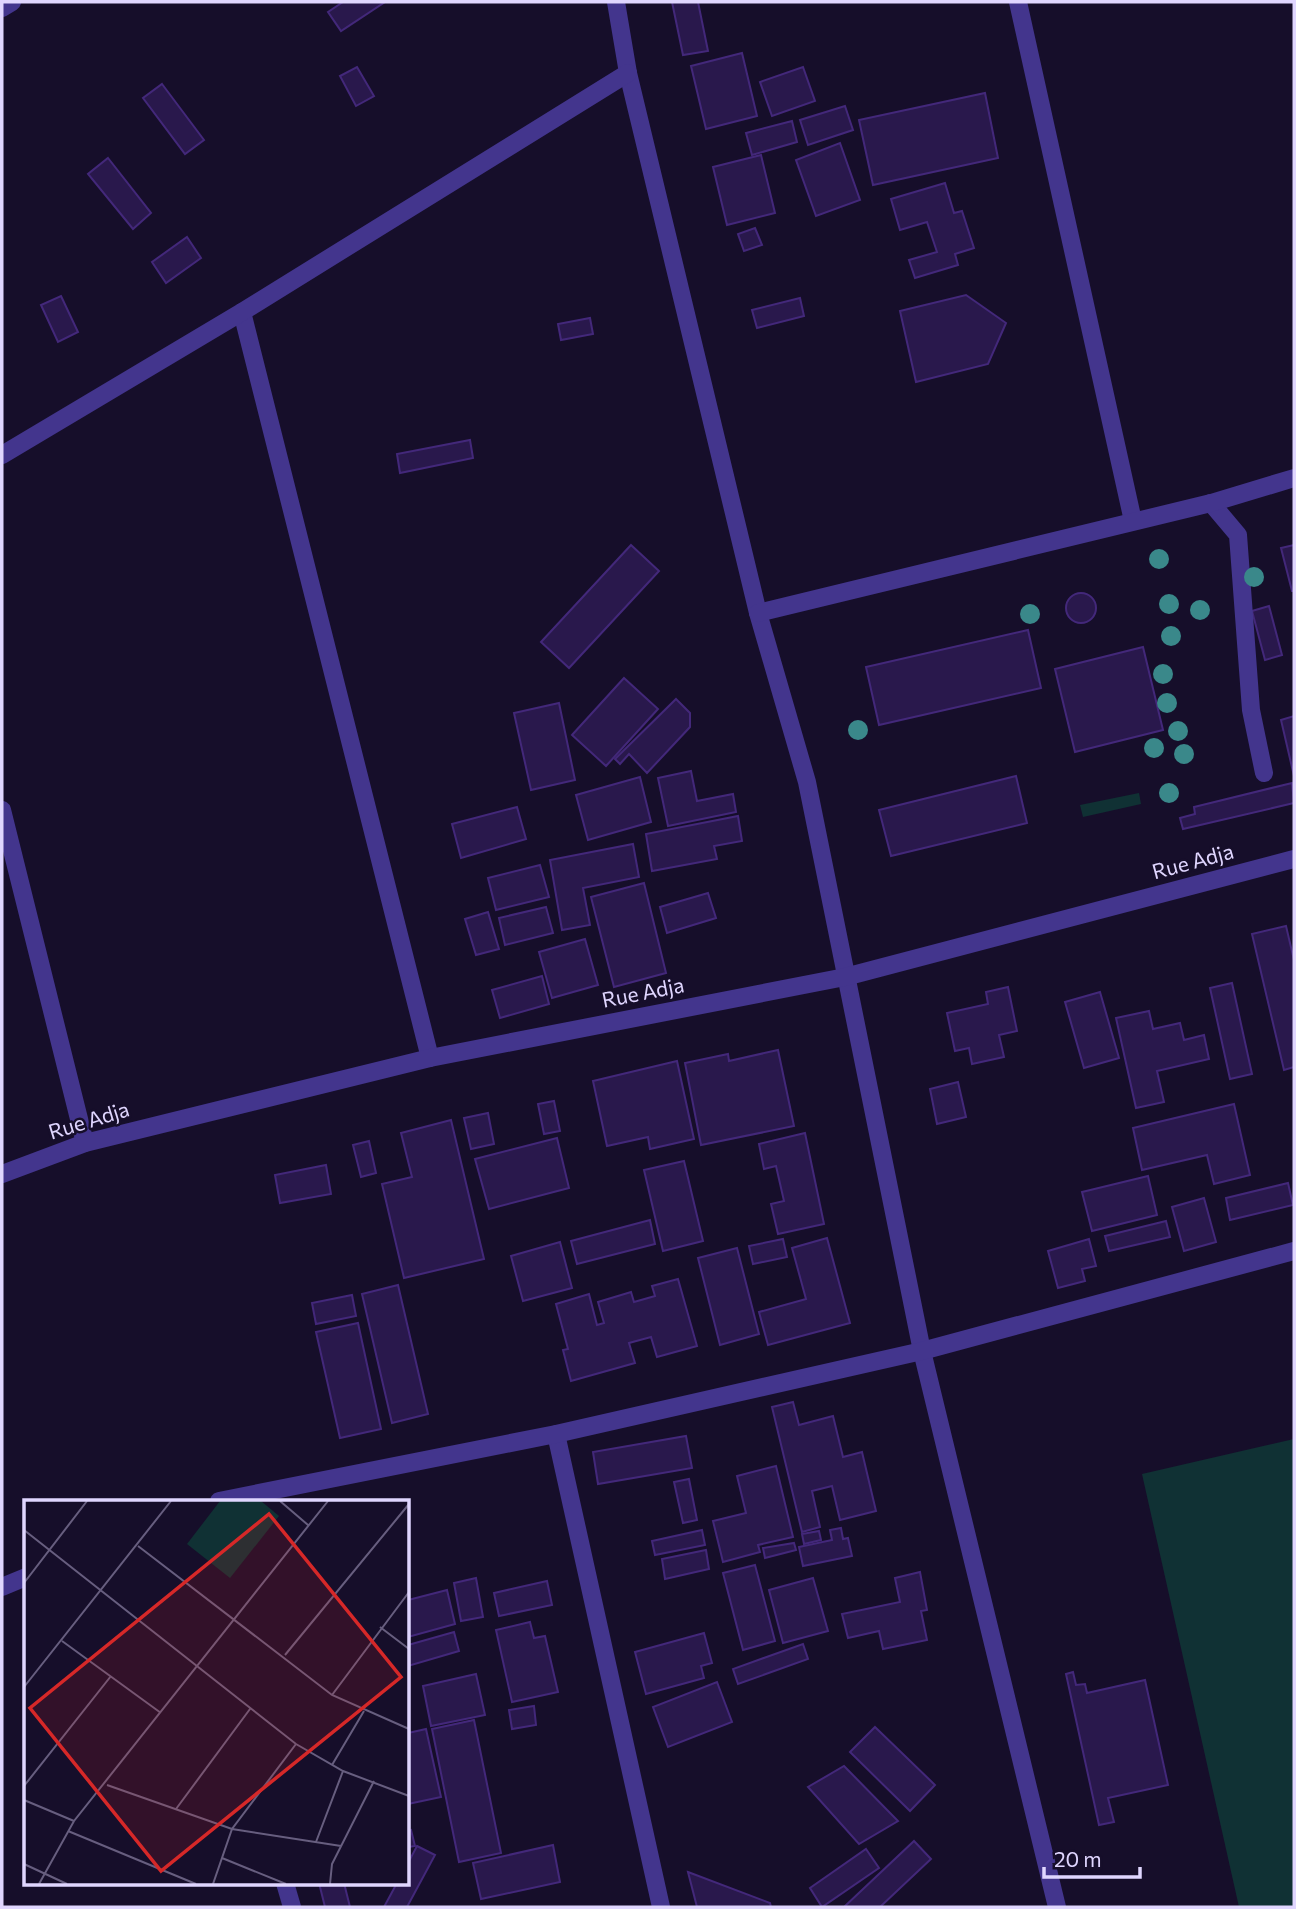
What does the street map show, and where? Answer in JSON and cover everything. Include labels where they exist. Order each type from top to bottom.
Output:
[{"type":"street","points":[[2,8],[12,2]]},
{"type":"street","points":[[616,2],[628,73],[758,613],[807,782],[922,1351],[1057,1907]]},
{"type":"street","points":[[1018,2],[1133,521]]},
{"type":"street","points":[[2,455],[242,312],[628,73]]},
{"type":"street","points":[[242,312],[430,1058]]},
{"type":"street","points":[[758,613],[1211,503],[1294,478]]},
{"type":"street","points":[[1211,503],[1238,535],[1251,710],[1264,773]]},
{"type":"street","points":[[2,810],[85,1143]]},
{"type":"street","name":"Rue Adja","points":[[2,1174],[85,1143],[430,1058],[845,976],[1294,859]]},
{"type":"street","points":[[224,1500],[556,1434],[922,1351],[1294,1251]]},
{"type":"street","points":[[556,1434],[661,1907]]},
{"type":"street","points":[[2,1587],[24,1578]]},
{"type":"street","points":[[285,1884],[292,1907]]},
{"type":"green space","points":[[1139,793],[1141,804],[1083,817],[1080,805]]},
{"type":"green space","points":[[1294,1439],[1294,1907],[1239,1907],[1142,1474]]},
{"type":"building","points":[[343,2],[385,2],[341,31],[328,12]]},
{"type":"building","points":[[672,2],[698,2],[708,51],[683,55]]},
{"type":"building","points":[[742,53],[757,116],[706,129],[691,66]]},
{"type":"building","points":[[357,67],[374,96],[356,106],[340,76]]},
{"type":"building","points":[[803,67],[815,101],[772,116],[760,82]]},
{"type":"building","points":[[162,84],[204,140],[185,154],[143,98]]},
{"type":"building","points":[[985,93],[998,158],[873,185],[859,120]]},
{"type":"building","points":[[845,106],[853,130],[808,145],[800,120]]},
{"type":"building","points":[[792,121],[797,142],[752,155],[746,133]]},
{"type":"building","points":[[840,143],[860,200],[816,216],[796,160]]},
{"type":"building","points":[[761,155],[775,213],[727,225],[713,167]]},
{"type":"building","points":[[108,158],[151,213],[133,229],[88,174]]},
{"type":"building","points":[[945,183],[954,213],[962,211],[974,248],[955,254],[958,265],[915,278],[909,260],[937,252],[927,222],[900,230],[891,199]]},
{"type":"building","points":[[755,228],[762,245],[744,251],[738,234]]},
{"type":"building","points":[[187,237],[201,258],[166,283],[152,262]]},
{"type":"building","points":[[966,295],[1006,323],[988,364],[916,382],[900,311]]},
{"type":"building","points":[[61,296],[78,332],[58,342],[41,305]]},
{"type":"building","points":[[800,298],[804,316],[757,328],[752,310]]},
{"type":"building","points":[[590,318],[593,334],[561,340],[558,324]]},
{"type":"building","points":[[470,440],[473,458],[400,473],[397,454]]},
{"type":"building","points":[[631,545],[659,571],[569,668],[541,642]]},
{"type":"building","points":[[1294,545],[1294,591],[1292,591],[1281,548]]},
{"type":"building","points":[[1081,593],[1091,598],[1096,608],[1091,618],[1081,623],[1071,618],[1066,608],[1071,598]]},
{"type":"building","points":[[1269,606],[1282,655],[1265,660],[1252,611]]},
{"type":"building","points":[[1028,630],[1041,688],[879,725],[866,667]]},
{"type":"building","points":[[1143,647],[1163,730],[1075,752],[1055,669]]},
{"type":"building","points":[[624,678],[658,709],[606,766],[572,735]]},
{"type":"building","points":[[676,699],[690,713],[690,727],[647,773],[629,754],[620,764],[615,759]]},
{"type":"building","points":[[559,703],[575,780],[531,790],[514,713]]},
{"type":"building","points":[[1294,716],[1294,776],[1281,720]]},
{"type":"building","points":[[691,771],[697,801],[733,794],[736,812],[668,826],[658,778]]},
{"type":"building","points":[[1016,776],[1027,823],[891,856],[879,810]]},
{"type":"building","points":[[640,777],[651,822],[588,840],[576,795]]},
{"type":"building","points":[[1292,783],[1294,803],[1183,829],[1180,818],[1195,814],[1194,807]]},
{"type":"building","points":[[517,807],[526,839],[461,858],[452,824]]},
{"type":"building","points":[[738,816],[742,841],[714,846],[717,859],[652,871],[646,834]]},
{"type":"building","points":[[633,844],[639,877],[583,888],[590,925],[562,930],[550,860]]},
{"type":"building","points":[[540,865],[549,897],[496,910],[488,878]]},
{"type":"building","points":[[644,883],[666,973],[614,987],[591,897]]},
{"type":"building","points":[[708,893],[716,918],[667,933],[660,907]]},
{"type":"building","points":[[546,907],[553,933],[505,945],[499,918]]},
{"type":"building","points":[[488,912],[499,949],[476,955],[465,919]]},
{"type":"building","points":[[1286,926],[1294,960],[1294,1067],[1284,1070],[1252,934]]},
{"type":"building","points":[[585,939],[598,985],[552,998],[539,952]]},
{"type":"building","points":[[542,976],[549,1004],[500,1018],[492,990]]},
{"type":"building","points":[[1232,983],[1252,1074],[1230,1079],[1210,988]]},
{"type":"building","points":[[1008,987],[1017,1031],[999,1035],[1004,1057],[972,1064],[969,1048],[955,1051],[947,1013],[988,1004],[986,992]]},
{"type":"building","points":[[1100,992],[1119,1058],[1084,1068],[1065,1002]]},
{"type":"building","points":[[1149,1011],[1153,1029],[1180,1023],[1184,1040],[1204,1035],[1209,1059],[1157,1071],[1164,1102],[1136,1108],[1116,1018]]},
{"type":"building","points":[[778,1050],[794,1126],[701,1145],[685,1063],[728,1054],[729,1061]]},
{"type":"building","points":[[677,1061],[694,1139],[650,1149],[648,1137],[607,1146],[593,1081]]},
{"type":"building","points":[[958,1082],[966,1117],[937,1124],[930,1089]]},
{"type":"building","points":[[554,1101],[560,1131],[544,1134],[538,1104]]},
{"type":"building","points":[[1234,1104],[1250,1175],[1214,1184],[1207,1155],[1142,1170],[1133,1128]]},
{"type":"building","points":[[488,1113],[494,1144],[471,1149],[464,1118]]},
{"type":"building","points":[[451,1120],[484,1259],[404,1278],[382,1184],[412,1177],[401,1133]]},
{"type":"building","points":[[805,1133],[824,1224],[778,1234],[771,1204],[784,1201],[776,1166],[764,1169],[759,1144]]},
{"type":"building","points":[[557,1138],[569,1188],[489,1209],[475,1159]]},
{"type":"building","points":[[369,1141],[376,1173],[361,1177],[353,1145]]},
{"type":"building","points":[[684,1161],[703,1241],[663,1251],[644,1170]]},
{"type":"building","points":[[326,1165],[331,1194],[280,1203],[275,1175]]},
{"type":"building","points":[[1148,1176],[1157,1215],[1092,1231],[1082,1192]]},
{"type":"building","points":[[1288,1183],[1293,1205],[1230,1220],[1226,1198]]},
{"type":"building","points":[[1204,1198],[1216,1242],[1184,1251],[1172,1207]]},
{"type":"building","points":[[650,1220],[655,1244],[577,1264],[571,1241]]},
{"type":"building","points":[[1166,1221],[1170,1237],[1109,1251],[1105,1236]]},
{"type":"building","points":[[827,1238],[850,1323],[768,1345],[759,1312],[806,1299],[792,1248]]},
{"type":"building","points":[[783,1239],[787,1257],[753,1264],[749,1246]]},
{"type":"building","points":[[1089,1239],[1096,1266],[1082,1269],[1085,1281],[1058,1288],[1048,1251]]},
{"type":"building","points":[[560,1242],[572,1288],[523,1301],[511,1256]]},
{"type":"building","points":[[737,1248],[759,1334],[720,1345],[698,1258]]},
{"type":"building","points":[[678,1279],[697,1346],[657,1357],[651,1337],[629,1343],[635,1363],[571,1381],[563,1350],[568,1349],[556,1304],[589,1294],[597,1325],[604,1323],[598,1302],[631,1292],[634,1302],[655,1296],[652,1286]]},
{"type":"building","points":[[398,1285],[428,1414],[392,1423],[362,1294]]},
{"type":"building","points":[[352,1295],[356,1316],[316,1324],[312,1303]]},
{"type":"building","points":[[358,1323],[381,1429],[340,1438],[316,1332]]},
{"type":"building","points":[[793,1402],[799,1425],[833,1416],[843,1457],[862,1452],[876,1511],[840,1520],[832,1486],[812,1491],[820,1527],[802,1532],[772,1407]]},
{"type":"building","points":[[686,1436],[692,1468],[598,1484],[593,1452]]},
{"type":"building","points":[[776,1466],[793,1537],[758,1545],[760,1552],[723,1562],[713,1521],[746,1513],[737,1476]]},
{"type":"building","points":[[689,1479],[697,1520],[683,1523],[674,1482]]},
{"type":"building","points":[[841,1528],[843,1539],[848,1538],[852,1556],[803,1566],[799,1547],[832,1540],[830,1530]]},
{"type":"building","points":[[702,1530],[705,1545],[655,1555],[652,1541]]},
{"type":"building","points":[[819,1531],[821,1540],[804,1544],[802,1534]]},
{"type":"building","points":[[794,1543],[796,1550],[765,1558],[763,1548]]},
{"type":"building","points":[[706,1550],[709,1569],[665,1579],[662,1559]]},
{"type":"building","points":[[755,1565],[775,1641],[743,1650],[723,1573]]},
{"type":"building","points":[[920,1572],[927,1610],[921,1611],[927,1640],[883,1649],[879,1631],[848,1638],[842,1614],[900,1602],[895,1578]]},
{"type":"building","points":[[476,1578],[483,1617],[461,1621],[454,1583]]},
{"type":"building","points":[[813,1578],[828,1631],[783,1643],[769,1590]]},
{"type":"building","points":[[547,1581],[552,1605],[499,1616],[494,1593]]},
{"type":"building","points":[[447,1590],[455,1624],[410,1636],[410,1599]]},
{"type":"building","points":[[530,1622],[534,1638],[545,1636],[558,1692],[512,1702],[496,1630]]},
{"type":"building","points":[[454,1632],[459,1651],[410,1665],[410,1644]]},
{"type":"building","points":[[704,1633],[712,1663],[701,1666],[704,1678],[646,1694],[635,1652]]},
{"type":"building","points":[[803,1644],[808,1659],[738,1684],[733,1669]]},
{"type":"building","points":[[1073,1672],[1076,1685],[1085,1684],[1087,1693],[1145,1680],[1168,1785],[1108,1798],[1114,1822],[1099,1825],[1066,1674]]},
{"type":"building","points":[[476,1674],[485,1715],[431,1726],[423,1686]]},
{"type":"building","points":[[717,1682],[732,1722],[668,1747],[653,1707]]},
{"type":"building","points":[[534,1706],[536,1725],[512,1729],[509,1710]]},
{"type":"building","points":[[474,1720],[501,1853],[459,1862],[432,1729]]},
{"type":"building","points":[[875,1727],[935,1785],[910,1811],[850,1752]]},
{"type":"building","points":[[426,1729],[441,1797],[410,1804],[410,1733]]},
{"type":"building","points":[[844,1766],[898,1821],[859,1844],[808,1787]]},
{"type":"building","points":[[411,1830],[415,1846],[410,1847]]},
{"type":"building","points":[[914,1841],[931,1859],[880,1907],[844,1907]]},
{"type":"building","points":[[553,1845],[560,1882],[481,1899],[473,1863]]},
{"type":"building","points":[[417,1846],[435,1855],[407,1907],[384,1907],[396,1884],[410,1884],[410,1859]]},
{"type":"building","points":[[866,1849],[879,1868],[822,1907],[810,1888]]},
{"type":"building","points":[[688,1872],[770,1903],[771,1907],[697,1907]]},
{"type":"building","points":[[319,1884],[344,1884],[350,1907],[325,1907]]}]
